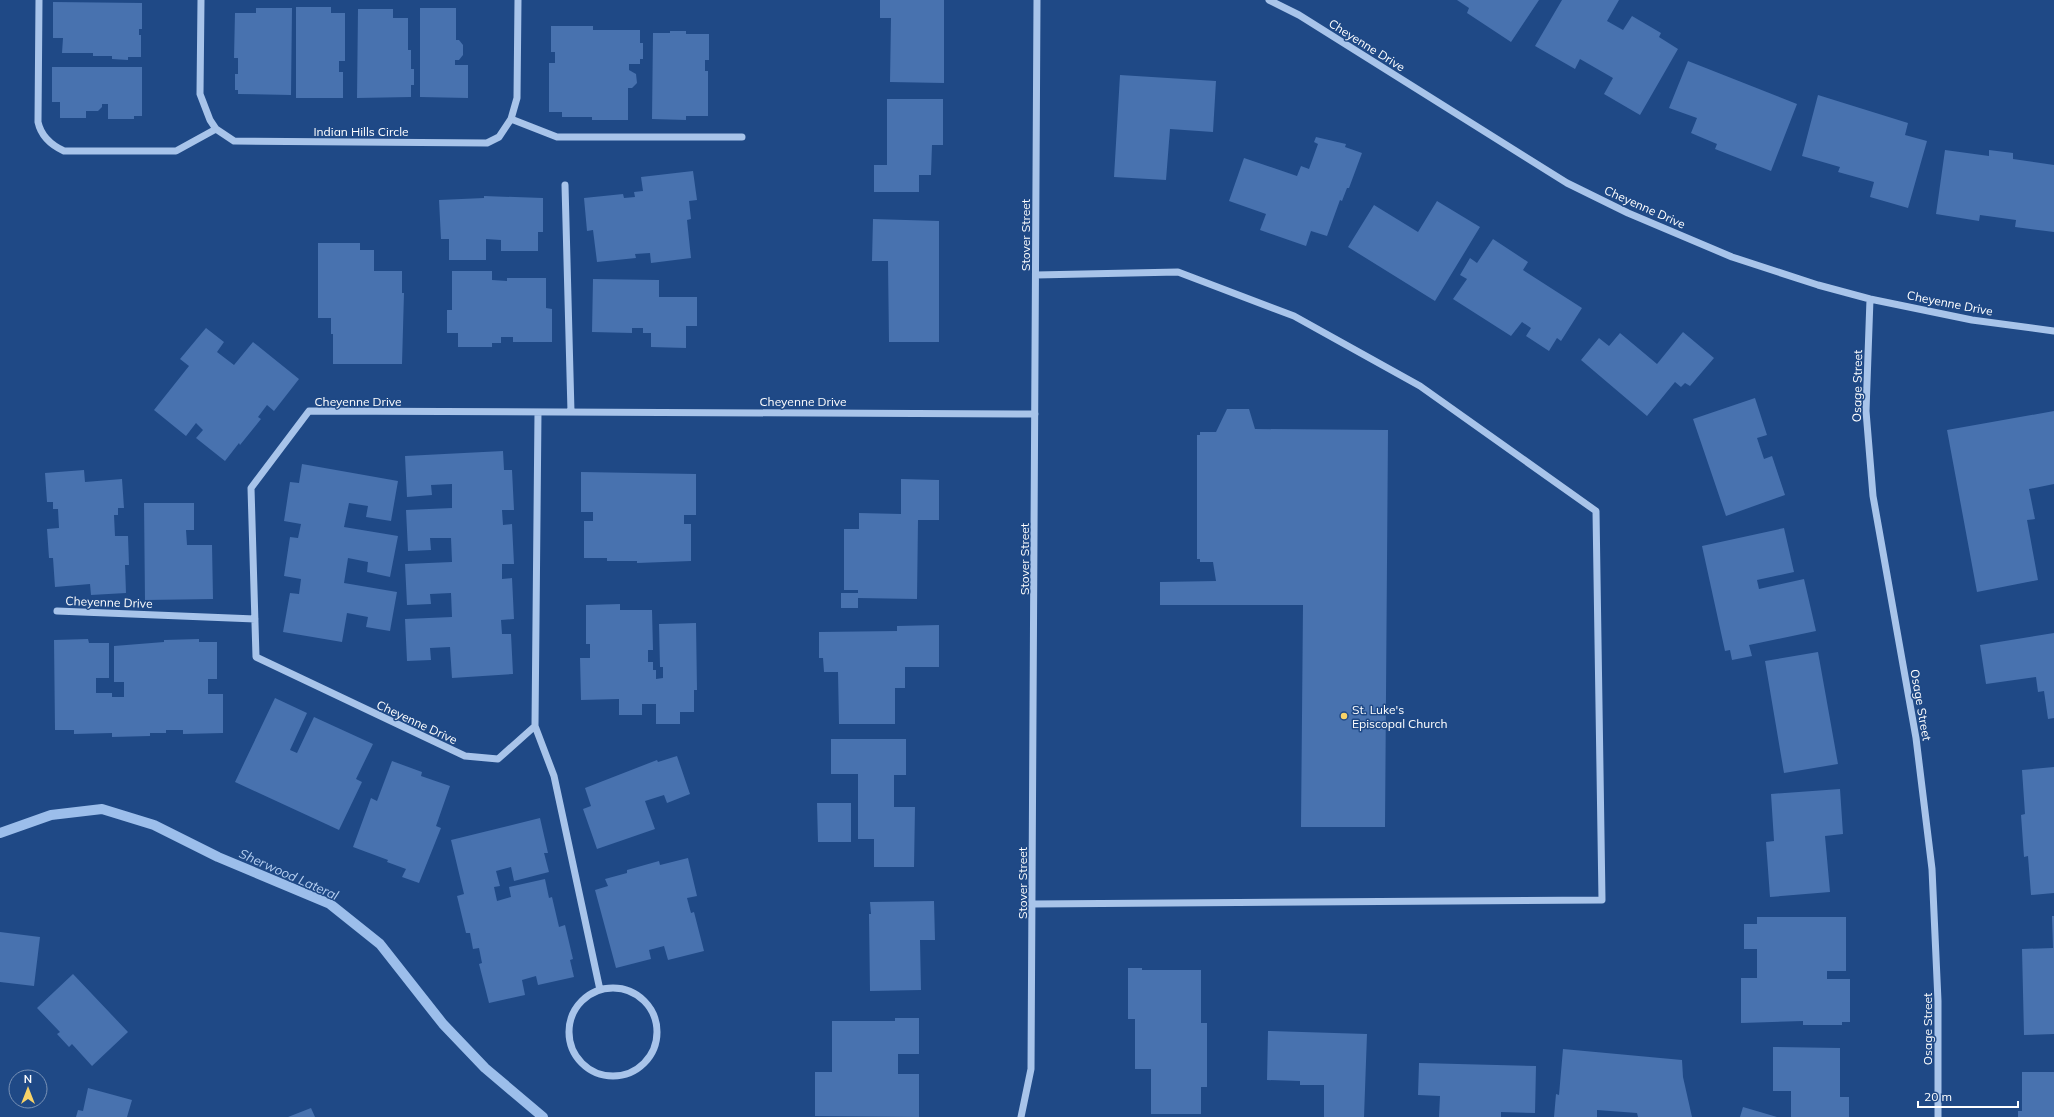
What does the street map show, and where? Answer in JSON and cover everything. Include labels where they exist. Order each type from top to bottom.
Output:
[{"type":"street","points":[[39,0],[38,122],[40,132],[54,147],[64,151],[176,151],[216,129]]},
{"type":"street","name":"Indian Hills Circle","points":[[201,0],[200,94],[210,120],[216,129],[234,141],[486,143],[499,136],[511,119],[517,98],[518,0]]},
{"type":"street","name":"Stover Street","points":[[1021,1117],[1031,1069],[1037,0]]},
{"type":"street","name":"Cheyenne Drive","points":[[1268,0],[1299,15],[1567,183],[1628,213],[1732,257],[1818,285],[1870,299],[1972,320],[2054,331]]},
{"type":"street","points":[[511,119],[557,136],[742,137]]},
{"type":"street","points":[[565,185],[571,412]]},
{"type":"street","points":[[1033,904],[1602,900],[1596,511],[1420,386],[1294,316],[1178,272],[1036,275]]},
{"type":"street","name":"Osage Street","points":[[1870,299],[1866,411],[1873,496],[1916,738],[1932,869],[1938,1001],[1938,1117]]},
{"type":"street","name":"Cheyenne Drive","points":[[535,726],[498,758],[465,756],[256,657],[251,488],[309,411],[1035,414]]},
{"type":"street","points":[[538,412],[535,726],[554,776],[600,990]]},
{"type":"street","name":"Cheyenne Drive","points":[[57,611],[255,619]]},
{"type":"street","points":[[615,988],[630,991],[643,1000],[655,1019],[657,1034],[655,1047],[647,1060],[631,1073],[614,1076],[598,1074],[584,1066],[574,1054],[568,1037],[573,1012],[583,1000],[600,990],[615,988]]},
{"type":"building","points":[[880,0],[944,0],[944,83],[890,82],[891,18],[880,18]]},
{"type":"building","points":[[1457,0],[1539,0],[1511,42],[1467,13],[1469,8]]},
{"type":"building","points":[[1562,0],[1619,0],[1607,21],[1623,30],[1632,16],[1661,33],[1659,37],[1678,49],[1640,115],[1604,94],[1613,78],[1580,59],[1575,69],[1535,46]]},
{"type":"building","points":[[53,2],[142,3],[142,29],[139,29],[139,35],[141,35],[141,57],[128,57],[128,60],[112,59],[112,56],[93,56],[93,53],[62,53],[63,38],[53,38]]},
{"type":"building","points":[[296,7],[331,7],[331,13],[345,13],[345,61],[339,61],[339,72],[343,72],[343,98],[296,98]]},
{"type":"building","points":[[256,8],[292,8],[291,95],[238,94],[238,90],[235,90],[235,74],[238,74],[238,58],[234,58],[235,13],[256,13]]},
{"type":"building","points":[[420,8],[456,8],[456,40],[459,40],[463,45],[463,55],[459,60],[455,60],[455,65],[468,65],[468,98],[420,97]]},
{"type":"building","points":[[358,9],[393,9],[393,18],[408,18],[408,50],[411,50],[411,69],[414,69],[414,85],[411,85],[411,97],[357,98]]},
{"type":"building","points":[[551,26],[593,26],[593,30],[640,30],[640,43],[643,43],[643,59],[640,59],[640,64],[629,64],[629,70],[636,74],[637,83],[632,88],[628,88],[628,120],[592,120],[592,117],[562,117],[562,112],[549,112],[549,63],[555,63],[555,52],[551,52]]},
{"type":"building","points":[[670,31],[686,31],[686,34],[709,34],[709,60],[705,60],[705,71],[708,71],[708,116],[686,116],[686,120],[652,119],[653,33],[670,33]]},
{"type":"building","points":[[1688,61],[1797,104],[1771,171],[1715,149],[1717,144],[1691,133],[1697,118],[1669,108]]},
{"type":"building","points":[[52,67],[142,67],[142,116],[134,116],[134,119],[108,119],[108,104],[102,104],[102,107],[98,111],[86,111],[86,118],[60,118],[60,102],[52,102]]},
{"type":"building","points":[[1120,75],[1216,81],[1213,132],[1170,129],[1166,180],[1114,177]]},
{"type":"building","points":[[1818,95],[1908,123],[1905,135],[1927,141],[1908,208],[1870,197],[1874,182],[1838,172],[1840,167],[1802,156]]},
{"type":"building","points":[[887,99],[943,99],[943,145],[932,145],[931,175],[919,175],[919,192],[874,192],[874,165],[887,165]]},
{"type":"building","points":[[1316,137],[1346,144],[1345,147],[1362,153],[1349,188],[1347,188],[1342,201],[1340,200],[1327,236],[1311,231],[1306,246],[1260,230],[1266,214],[1229,201],[1244,158],[1297,176],[1301,166],[1309,169],[1318,144],[1314,142]]},
{"type":"building","points":[[1945,150],[1989,156],[1989,150],[2013,153],[2013,159],[2054,165],[2054,232],[2015,227],[2016,220],[1980,215],[1979,221],[1936,214]]},
{"type":"building","points":[[693,171],[697,200],[689,201],[691,219],[687,220],[691,258],[651,263],[650,253],[635,254],[636,258],[597,262],[593,230],[587,231],[584,198],[623,194],[624,198],[635,197],[634,192],[643,191],[641,177]]},
{"type":"building","points":[[484,196],[543,198],[543,232],[538,232],[538,251],[501,251],[501,240],[486,239],[486,260],[449,260],[449,239],[441,239],[439,200],[484,198]]},
{"type":"building","points":[[1437,201],[1480,227],[1435,301],[1348,247],[1374,205],[1418,232]]},
{"type":"building","points":[[873,219],[939,221],[939,342],[889,342],[888,261],[872,261]]},
{"type":"building","points":[[1493,239],[1528,262],[1523,270],[1582,308],[1561,341],[1557,338],[1549,351],[1526,336],[1531,328],[1522,322],[1511,336],[1453,299],[1467,279],[1460,275],[1470,258],[1477,263]]},
{"type":"building","points":[[318,243],[360,243],[360,250],[374,250],[374,271],[402,271],[402,293],[404,293],[402,364],[333,364],[333,334],[331,334],[331,318],[318,318]]},
{"type":"building","points":[[452,271],[492,271],[492,280],[507,281],[507,278],[546,278],[546,308],[552,309],[552,342],[513,342],[513,337],[501,337],[501,343],[492,343],[492,347],[458,347],[458,333],[447,333],[447,310],[452,310]]},
{"type":"building","points":[[593,279],[659,280],[659,297],[697,297],[697,326],[686,326],[686,348],[651,347],[651,333],[643,333],[643,328],[632,328],[632,333],[592,332]]},
{"type":"building","points":[[206,328],[224,342],[217,352],[234,365],[253,342],[299,379],[274,411],[267,405],[258,417],[261,419],[225,461],[196,438],[203,430],[196,423],[186,436],[154,410],[189,366],[180,359]]},
{"type":"building","points":[[1683,332],[1714,358],[1690,386],[1685,383],[1681,387],[1675,382],[1647,416],[1581,360],[1599,338],[1609,346],[1620,333],[1657,364]]},
{"type":"building","points":[[1755,398],[1767,435],[1757,438],[1764,459],[1772,456],[1785,495],[1726,516],[1693,419]]},
{"type":"building","name":"St. Luke's Episcopal Church","points":[[1227,409],[1249,409],[1255,429],[1388,430],[1385,827],[1301,827],[1303,605],[1160,605],[1160,582],[1216,581],[1213,562],[1200,562],[1200,559],[1197,559],[1197,435],[1200,435],[1200,432],[1216,432]]},
{"type":"building","points":[[2054,411],[2054,484],[2029,489],[2035,519],[2027,520],[2038,580],[1977,592],[1947,430]]},
{"type":"building","points":[[503,451],[504,470],[512,470],[514,510],[502,510],[503,525],[512,524],[514,564],[502,564],[502,579],[512,578],[514,619],[501,620],[502,634],[511,634],[513,674],[452,678],[450,647],[430,648],[431,660],[407,661],[405,619],[452,617],[451,593],[430,594],[431,604],[407,605],[405,564],[452,562],[451,538],[430,538],[431,550],[408,551],[406,510],[452,508],[452,484],[431,485],[432,495],[407,497],[405,456]]},
{"type":"building","points":[[302,464],[398,481],[391,521],[366,517],[368,506],[349,503],[344,527],[398,536],[390,577],[367,572],[368,562],[348,558],[344,583],[397,592],[390,631],[366,627],[368,617],[347,613],[342,642],[283,632],[290,593],[299,594],[301,579],[284,576],[290,537],[298,538],[301,524],[284,521],[290,482],[299,483]]},
{"type":"building","points":[[84,470],[85,482],[122,479],[124,508],[118,508],[118,515],[114,515],[115,536],[128,536],[129,565],[125,565],[126,593],[91,595],[90,584],[55,587],[53,558],[49,558],[47,529],[59,528],[58,509],[53,509],[53,502],[47,502],[45,473]]},
{"type":"building","points":[[581,472],[696,474],[696,515],[684,515],[684,524],[691,524],[691,561],[637,563],[637,561],[607,561],[607,558],[584,558],[584,521],[593,521],[593,512],[581,512]]},
{"type":"building","points":[[901,479],[939,480],[939,520],[918,520],[917,599],[858,598],[858,608],[841,608],[841,593],[858,593],[858,590],[844,590],[844,529],[859,529],[859,513],[901,514]]},
{"type":"building","points":[[144,503],[194,503],[194,530],[186,530],[187,545],[212,545],[213,599],[145,600]]},
{"type":"building","points":[[1784,528],[1794,572],[1757,580],[1759,589],[1804,579],[1816,631],[1749,645],[1752,656],[1732,660],[1730,650],[1725,651],[1702,546]]},
{"type":"building","points":[[620,604],[620,610],[652,610],[653,650],[648,650],[648,662],[653,662],[653,670],[656,670],[656,679],[663,678],[663,667],[660,667],[659,624],[696,623],[697,690],[694,690],[694,712],[680,712],[680,724],[656,724],[656,704],[642,704],[642,715],[619,715],[619,699],[581,700],[580,658],[590,658],[590,644],[586,644],[586,605]]},
{"type":"building","points":[[939,625],[939,667],[905,667],[905,688],[895,688],[895,724],[839,724],[838,672],[824,672],[823,658],[819,658],[819,632],[897,631],[897,626]]},
{"type":"building","points":[[2054,633],[2054,718],[2048,719],[2044,691],[2038,692],[2036,677],[1986,684],[1980,645]]},
{"type":"building","points":[[88,639],[89,643],[109,643],[109,678],[96,678],[96,693],[112,693],[112,697],[124,697],[124,682],[114,682],[114,646],[164,642],[164,640],[199,639],[199,642],[217,642],[217,679],[208,679],[208,694],[223,694],[223,733],[183,734],[183,730],[166,730],[166,733],[150,733],[150,736],[112,737],[112,733],[74,734],[74,730],[55,730],[54,640]]},
{"type":"building","points":[[1818,652],[1838,764],[1784,773],[1765,661]]},
{"type":"building","points":[[275,698],[307,713],[290,750],[297,753],[314,717],[373,744],[356,779],[362,782],[339,830],[235,782]]},
{"type":"building","points":[[831,739],[906,739],[906,775],[894,775],[894,807],[915,807],[914,867],[874,867],[874,839],[858,839],[858,774],[831,774]]},
{"type":"building","points":[[677,756],[690,794],[667,803],[664,795],[645,801],[655,829],[597,849],[583,809],[591,806],[585,788],[657,760],[658,762]]},
{"type":"building","points":[[392,761],[422,772],[421,776],[450,786],[436,826],[441,828],[419,883],[402,877],[406,869],[387,862],[388,860],[353,847],[371,798],[377,801]]},
{"type":"building","points":[[2054,767],[2054,893],[2031,895],[2028,856],[2024,857],[2021,815],[2025,814],[2022,770]]},
{"type":"building","points":[[1840,789],[1843,834],[1825,836],[1830,892],[1770,897],[1766,842],[1774,841],[1771,794]]},
{"type":"building","points":[[817,803],[851,803],[851,842],[818,842]]},
{"type":"building","points":[[540,818],[548,853],[544,853],[549,872],[514,881],[511,867],[496,871],[500,886],[494,887],[497,901],[511,897],[509,887],[545,879],[549,898],[552,897],[559,927],[565,925],[573,959],[570,960],[574,977],[538,985],[536,976],[522,980],[525,995],[489,1003],[479,964],[482,963],[479,948],[473,949],[470,933],[466,933],[457,896],[464,894],[451,840]]},
{"type":"building","points":[[688,858],[697,896],[687,898],[691,913],[694,912],[704,951],[668,960],[664,946],[649,950],[651,959],[616,968],[595,890],[608,886],[605,879],[627,873],[627,870],[659,861],[660,865]]},
{"type":"building","points":[[934,901],[935,940],[920,940],[921,990],[870,991],[870,902]]},
{"type":"building","points":[[2052,916],[2054,916],[2054,1034],[2024,1035],[2022,949],[2053,948]]},
{"type":"building","points":[[1757,917],[1846,917],[1846,971],[1827,971],[1827,979],[1850,979],[1850,1022],[1842,1022],[1842,1025],[1803,1025],[1803,1021],[1741,1023],[1741,978],[1757,978],[1757,949],[1744,949],[1744,924],[1757,924]]},
{"type":"building","points":[[0,932],[40,937],[34,986],[0,982]]},
{"type":"building","points":[[1128,968],[1142,968],[1142,970],[1201,970],[1201,1023],[1207,1023],[1207,1087],[1201,1087],[1201,1114],[1151,1114],[1151,1069],[1135,1069],[1135,1019],[1128,1019]]},
{"type":"building","points":[[73,974],[128,1032],[92,1066],[72,1044],[69,1047],[57,1034],[60,1032],[37,1008]]},
{"type":"building","points":[[895,1018],[919,1018],[919,1054],[898,1054],[898,1074],[919,1074],[919,1117],[815,1116],[815,1072],[832,1072],[832,1021],[895,1021]]},
{"type":"building","points":[[1268,1031],[1367,1034],[1364,1117],[1324,1117],[1324,1085],[1300,1085],[1300,1081],[1267,1080]]},
{"type":"building","points":[[1773,1047],[1840,1048],[1840,1097],[1849,1097],[1849,1117],[1791,1117],[1791,1091],[1773,1091]]},
{"type":"building","points":[[1563,1049],[1682,1060],[1683,1077],[1692,1117],[1638,1117],[1637,1113],[1597,1110],[1597,1117],[1554,1117],[1556,1094],[1559,1095]]},
{"type":"building","points":[[1419,1063],[1536,1066],[1535,1113],[1501,1112],[1501,1117],[1439,1117],[1440,1096],[1418,1095]]},
{"type":"building","points":[[2022,1072],[2054,1072],[2054,1117],[2018,1117],[2018,1111],[2022,1111]]},
{"type":"building","points":[[88,1088],[132,1100],[127,1117],[76,1117],[78,1110],[83,1111]]},
{"type":"building","points":[[1743,1107],[1777,1117],[1740,1117]]},
{"type":"building","points":[[311,1108],[315,1117],[288,1117]]},
{"type":"waterway","name":"Sherwood Lateral","points":[[0,833],[51,815],[102,809],[154,825],[218,857],[330,904],[380,944],[443,1024],[485,1068],[543,1117]]},
{"type":"place","name":"St. Luke's Episcopal Church","points":[[1344,716]]}]
